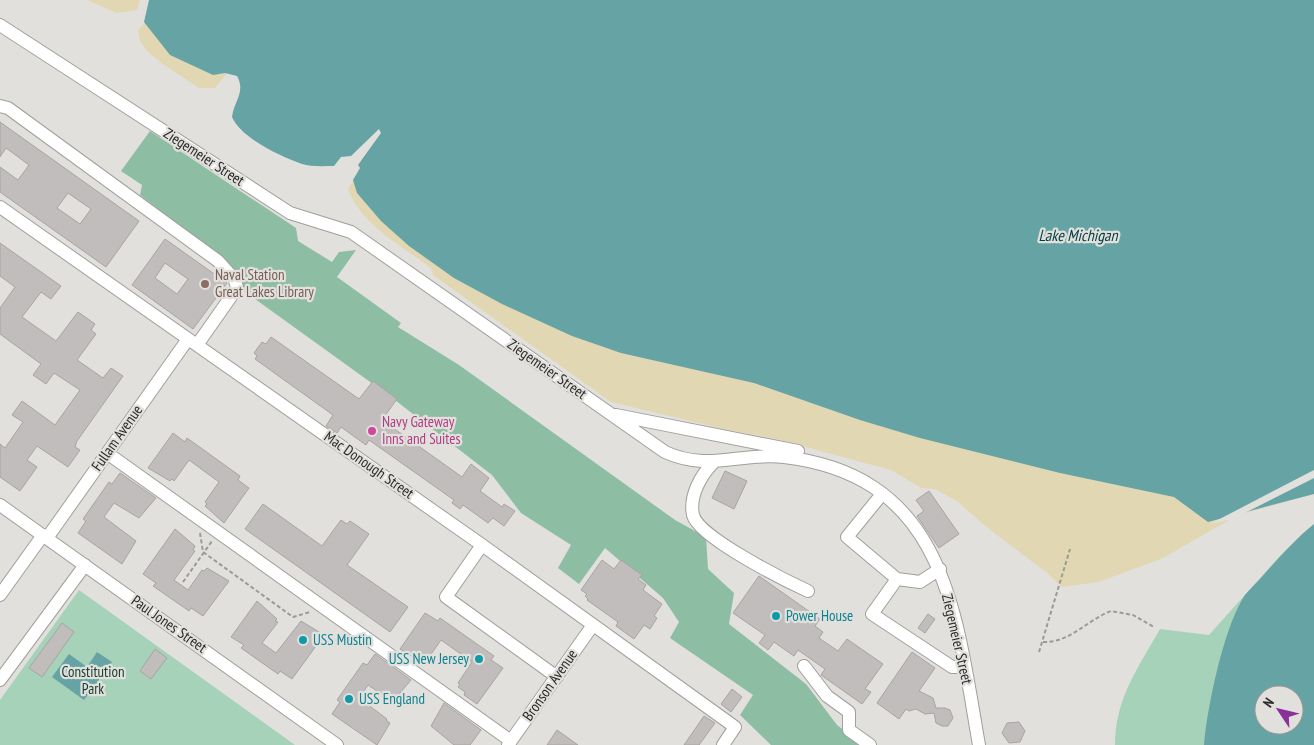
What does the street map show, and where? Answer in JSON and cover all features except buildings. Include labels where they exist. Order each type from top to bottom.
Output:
[{"type":"street","name":"Ziegemeier Street","points":[[0,25],[290,213],[351,232],[665,452],[695,462],[713,463],[742,458],[782,456],[806,460],[848,474],[882,494],[914,526],[940,568],[955,615],[979,745]]},
{"type":"street","name":"Fullam Avenue","points":[[0,106],[8,108],[218,261],[235,280],[237,288],[192,342],[0,595]]},
{"type":"street","name":"Mac Donough Street","points":[[0,207],[482,545],[736,727],[723,745]]},
{"type":"street","points":[[611,414],[818,455],[848,474]]},
{"type":"street","points":[[107,453],[510,743]]},
{"type":"street","points":[[713,463],[701,475],[694,496],[693,515],[699,526],[758,567],[808,591]]},
{"type":"street","points":[[882,494],[847,537],[897,579],[920,582],[940,568]]},
{"type":"street","name":"Paul Jones Street","points":[[0,505],[338,745]]},
{"type":"street","points":[[482,545],[446,597],[556,677]]},
{"type":"street","points":[[0,680],[85,564]]},
{"type":"street","points":[[897,579],[872,614],[952,667],[965,667]]},
{"type":"street","name":"Bronson Avenue","points":[[510,743],[593,626]]},
{"type":"street","points":[[804,666],[827,696],[849,712],[849,730],[870,745]]},
{"type":"path","points":[[198,518],[204,552],[293,617],[324,608]]},
{"type":"path","points":[[183,582],[218,532]]},
{"type":"path","points":[[1039,652],[1060,574],[1070,549]]},
{"type":"path","points":[[1043,642],[1054,642],[1070,635],[1111,611],[1133,615],[1154,627]]},
{"type":"green space","points":[[150,131],[296,228],[298,241],[332,262],[339,252],[356,250],[337,277],[401,323],[398,327],[459,365],[675,520],[706,537],[708,569],[734,593],[729,624],[806,684],[837,725],[863,745],[771,745],[740,715],[753,695],[670,638],[679,622],[663,598],[605,548],[579,584],[558,568],[571,545],[521,513],[492,475],[391,397],[244,291],[231,266],[140,195],[142,185],[121,171]]},
{"type":"green space","points":[[1314,524],[1295,685],[1254,685],[1254,735],[1278,735],[1291,745],[1115,745],[1116,728],[1123,698],[1160,629],[1209,635],[1278,558]]},
{"type":"green space","name":"Constitution Park","points":[[79,590],[295,745],[0,745],[0,700]]},
{"type":"sand","points":[[87,0],[140,0],[137,10],[117,13]]},
{"type":"sand","points":[[160,7],[242,55],[215,88],[199,88],[163,64],[147,51],[140,41],[138,30]]},
{"type":"sand","points":[[365,161],[1314,494],[1238,515],[1163,558],[1099,582],[1062,587],[1046,572],[985,526],[957,501],[935,489],[921,488],[891,470],[772,438],[724,429],[611,402],[433,275],[431,268],[372,224],[354,202],[348,189]]},
{"type":"water","name":"Lake Michigan","points":[[149,0],[1314,0],[1314,494],[1208,522],[1174,497],[1060,473],[920,438],[860,420],[754,383],[621,353],[572,336],[502,304],[454,278],[409,246],[381,221],[357,193],[353,180],[360,168],[358,165],[381,133],[379,129],[351,156],[341,157],[334,166],[302,164],[252,139],[237,125],[232,117],[240,92],[237,76],[225,73],[213,75],[170,55],[144,22]]},
{"type":"water","points":[[1314,524],[1314,745],[1204,745],[1217,671],[1228,631],[1235,614],[1244,597],[1286,550]]},
{"type":"water","points":[[97,652],[112,662],[84,700],[52,677],[69,654],[87,667]]},
{"type":"pier","points":[[1314,470],[1314,478],[1233,519],[1210,524]]},
{"type":"place","name":"Naval Station Great Lakes Library","points":[[205,284]]},
{"type":"place","name":"Navy Gateway Inns and Suites","points":[[372,431]]},
{"type":"place","name":"Power House","points":[[776,616]]},
{"type":"place","name":"USS Mustin","points":[[303,640]]},
{"type":"place","name":"USS New Jersey","points":[[479,659]]},
{"type":"place","name":"USS England","points":[[349,699]]}]
